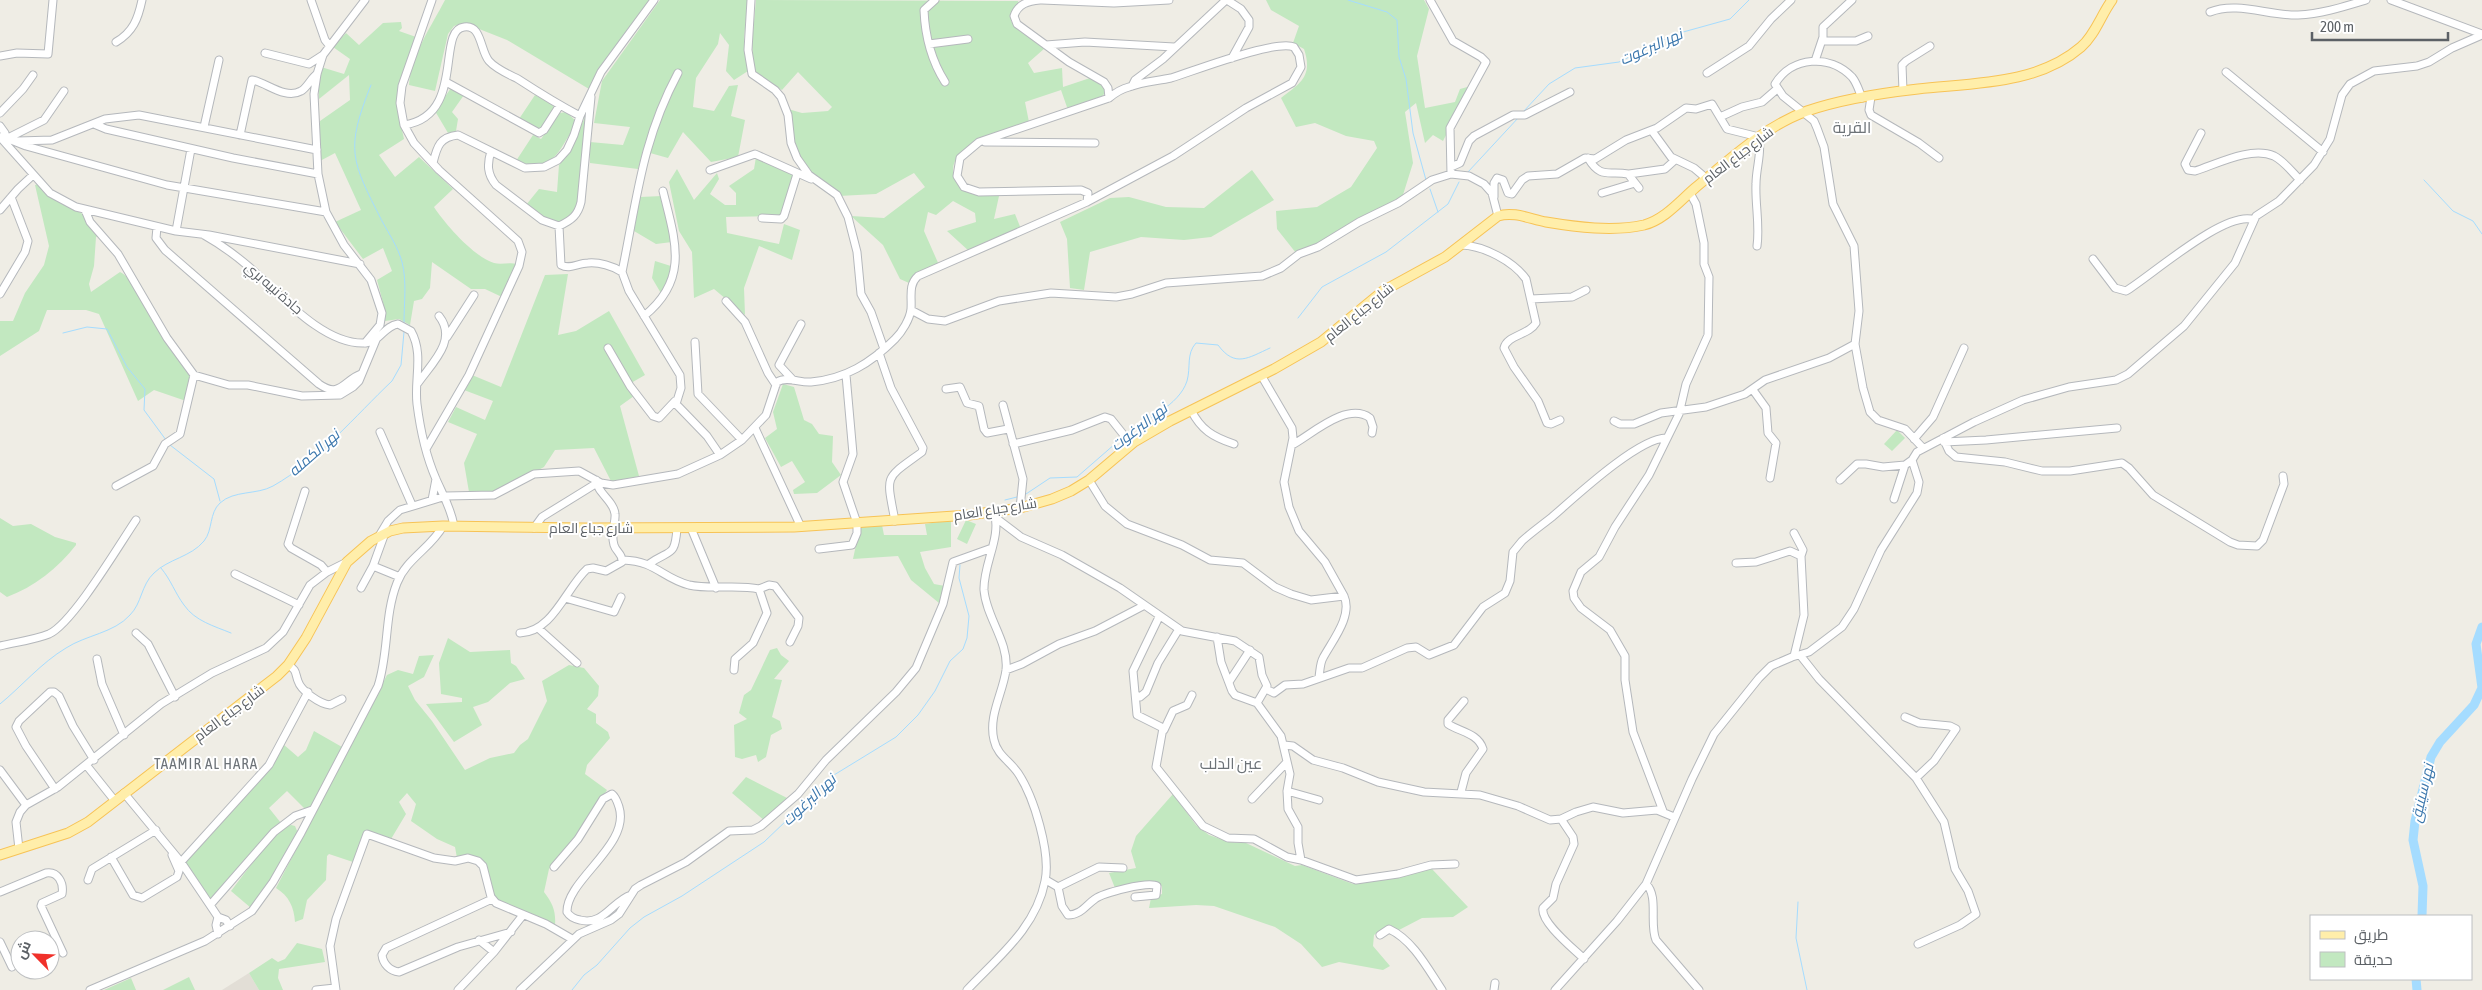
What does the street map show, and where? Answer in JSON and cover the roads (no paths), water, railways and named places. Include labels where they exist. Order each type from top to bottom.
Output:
[{"type":"main road","name":"شارع جباع العام","points":[[0,855],[68,833],[101,813],[124,793],[225,717],[288,665],[306,638],[347,562],[382,534],[403,528],[443,526],[534,528],[801,527],[995,515],[1020,505],[1071,491],[1089,480],[1128,442],[1261,375],[1321,342],[1383,291],[1462,245],[1498,216],[1508,214],[1556,223],[1628,227],[1656,220],[1758,137],[1802,113],[1866,97],[1902,91],[2009,79],[2052,64],[2066,58],[2086,42],[2110,1]]},
{"type":"street","points":[[0,56],[17,53],[48,54],[53,0]]},
{"type":"street","points":[[116,42],[126,36],[134,26],[142,0]]},
{"type":"street","points":[[311,0],[325,40],[329,45]]},
{"type":"street","points":[[365,0],[323,55],[317,74],[314,94],[318,174],[326,212],[349,250],[371,280],[382,313],[380,325],[365,343]]},
{"type":"street","points":[[433,163],[436,150],[444,139],[458,135],[525,168],[544,167],[558,160],[567,150],[591,91],[602,72],[654,0]]},
{"type":"street","points":[[751,0],[748,50],[752,74],[775,90],[781,97],[788,115],[794,152],[802,167],[814,179],[833,192],[848,217],[857,252],[861,294],[871,312],[891,388],[923,448],[922,452],[894,472],[889,479],[895,520]]},
{"type":"street","points":[[935,0],[924,10],[925,28],[936,67],[946,82]]},
{"type":"street","points":[[1109,98],[1108,88],[1104,82],[1054,51],[1017,24],[1015,14],[1022,2],[1040,0],[1105,3],[1169,0]]},
{"type":"street","points":[[1132,86],[1136,80],[1163,59],[1226,0],[1242,10],[1249,20],[1246,33],[1232,58]]},
{"type":"street","points":[[1430,0],[1453,41],[1480,56],[1486,62],[1450,128],[1451,170]]},
{"type":"street","points":[[1706,73],[1749,46],[1771,19],[1791,0]]},
{"type":"street","points":[[1816,61],[1822,41],[1823,26],[1852,0]]},
{"type":"street","points":[[2210,12],[2227,7],[2286,15],[2304,14],[2331,10],[2366,0]]},
{"type":"street","points":[[2390,0],[2482,35]]},
{"type":"street","points":[[426,449],[480,353],[519,266],[522,252],[518,241],[459,190],[414,143],[404,125],[400,103],[402,86],[431,1]]},
{"type":"street","points":[[404,125],[415,122],[434,109],[446,82],[449,50],[453,36],[459,28],[470,27],[478,34],[489,61],[560,106],[580,116]]},
{"type":"street","points":[[1840,480],[1860,464],[1882,467],[1905,464],[1912,460],[1923,448],[1944,440],[1983,418],[2037,396],[2068,387],[2116,380],[2128,374],[2184,326],[2217,288],[2240,256],[2254,220],[2278,201],[2314,166],[2334,128],[2342,95],[2358,78],[2374,71],[2417,66],[2482,35]]},
{"type":"street","points":[[1822,41],[1856,41],[1868,36]]},
{"type":"street","points":[[929,44],[968,39]]},
{"type":"street","points":[[1046,45],[1085,42],[1174,47]]},
{"type":"street","points":[[1054,51],[1059,44]]},
{"type":"street","points":[[361,588],[373,566],[382,534],[388,521],[400,510],[412,505],[446,496],[494,495],[534,474],[543,472],[579,471],[597,482],[613,485],[645,478],[671,476],[720,455],[742,440],[755,428],[770,407],[776,385],[783,380],[811,382],[846,375],[881,351],[903,328],[911,310],[912,287],[918,276],[1087,202],[1173,156],[1246,108],[1296,80],[1301,67],[1296,49],[1288,45],[1232,58],[1195,71],[1132,86],[1109,98],[979,142],[968,150],[958,162],[957,176],[964,187],[985,192],[1081,190],[1088,193],[1087,202]]},
{"type":"street","points":[[1902,91],[1902,65],[1930,46]]},
{"type":"street","points":[[265,52],[309,64],[323,55]]},
{"type":"street","points":[[204,127],[219,60]]},
{"type":"street","points":[[1814,121],[1802,113],[1777,89],[1775,84],[1782,75],[1798,63],[1816,61],[1836,66],[1847,73],[1866,97],[1871,115],[1940,158]]},
{"type":"street","points":[[608,348],[630,386],[653,416],[659,418],[662,416],[675,401],[681,388],[680,375],[629,291],[622,272],[646,149],[660,109],[678,72]]},
{"type":"street","points":[[2226,72],[2322,152]]},
{"type":"street","points":[[240,135],[252,80],[282,91],[297,92],[303,89],[317,74]]},
{"type":"street","points":[[0,113],[23,89],[33,75]]},
{"type":"street","points":[[446,82],[539,133],[544,130],[560,106]]},
{"type":"street","points":[[1720,117],[1742,106],[1762,102],[1777,89]]},
{"type":"street","points":[[5,139],[44,120],[64,91]]},
{"type":"street","points":[[491,151],[488,168],[491,179],[496,185],[542,220],[559,226],[573,219],[578,211],[591,91]]},
{"type":"street","points":[[911,310],[928,319],[945,321],[999,301],[1051,293],[1116,297],[1166,283],[1262,276],[1281,268],[1298,254],[1318,247],[1359,222],[1398,203],[1432,180],[1451,170],[1460,163],[1469,141],[1474,136],[1514,114],[1522,115],[1570,92]]},
{"type":"street","points":[[1494,200],[1494,183],[1497,178],[1503,180],[1508,193],[1511,195],[1526,177],[1533,174],[1557,174],[1576,162],[1588,158],[1595,159],[1626,140],[1652,131],[1686,108],[1696,109],[1712,104],[1729,130],[1758,137],[1760,148],[1756,182],[1757,246]]},
{"type":"street","points":[[1813,109],[1814,121],[1824,147],[1833,204],[1854,246],[1859,311],[1855,344],[1863,388],[1870,412],[1878,420],[1905,429],[1923,448]]},
{"type":"street","points":[[16,142],[52,140],[111,118],[139,115],[316,150]]},
{"type":"street","points":[[94,124],[191,149],[318,174]]},
{"type":"street","name":"جادة نبيه بري","points":[[0,126],[5,132],[5,139],[33,175],[58,199],[85,210],[176,232],[204,235],[236,256],[322,329],[346,341],[365,343],[376,340]]},
{"type":"street","points":[[1652,131],[1667,153],[1675,160],[1694,168],[1707,179]]},
{"type":"street","points":[[2201,133],[2185,164],[2188,170],[2194,172],[2247,155],[2267,154],[2280,160],[2300,180]]},
{"type":"street","points":[[5,139],[130,176],[183,188],[326,212]]},
{"type":"street","points":[[979,142],[1095,143]]},
{"type":"street","points":[[176,232],[191,149]]},
{"type":"street","points":[[426,155],[436,150]]},
{"type":"street","points":[[710,170],[755,154],[796,174],[814,179]]},
{"type":"street","points":[[1588,158],[1594,167],[1602,173],[1629,174],[1665,169],[1675,160]]},
{"type":"street","points":[[1451,170],[1469,176],[1488,188],[1494,200],[1498,216]]},
{"type":"street","points":[[762,218],[778,219],[784,216],[796,174]]},
{"type":"street","points":[[1602,193],[1637,185],[1629,174]]},
{"type":"street","points":[[0,210],[10,197],[33,175]]},
{"type":"street","points":[[644,316],[666,293],[675,269],[676,250],[663,191]]},
{"type":"street","points":[[1663,811],[1633,732],[1625,680],[1626,656],[1610,630],[1581,608],[1574,598],[1573,591],[1581,572],[1599,557],[1615,527],[1645,482],[1680,410],[1686,384],[1705,343],[1710,325],[1709,277],[1704,264],[1704,243],[1696,204],[1690,194]]},
{"type":"street","points":[[0,294],[25,252],[28,241],[10,197]]},
{"type":"street","points":[[85,210],[90,222],[118,254],[173,348],[194,375],[229,385],[248,385],[316,397],[332,396],[346,392],[359,380],[372,354],[376,340],[382,333],[393,325],[402,325],[410,331],[416,342],[418,384],[416,402],[426,449],[436,479],[446,496],[454,526]]},
{"type":"street","points":[[2093,259],[2115,288],[2126,291],[2166,260],[2206,235],[2242,219],[2254,220]]},
{"type":"street","points":[[559,226],[560,265],[570,267],[593,262],[607,265],[622,272]]},
{"type":"street","points":[[157,227],[156,238],[165,250],[319,384],[328,390],[339,389],[361,374]]},
{"type":"street","points":[[204,235],[360,264]]},
{"type":"street","points":[[1462,245],[1476,246],[1490,251],[1524,275],[1529,283],[1536,320],[1535,325],[1506,343],[1504,348],[1514,367],[1538,401],[1547,423],[1553,424],[1560,420]]},
{"type":"street","points":[[344,260],[349,250]]},
{"type":"street","points":[[1531,299],[1572,297],[1586,290]]},
{"type":"street","points":[[418,384],[474,295]]},
{"type":"street","points":[[726,302],[745,322],[768,373],[776,385]]},
{"type":"street","points":[[439,316],[445,324],[446,338]]},
{"type":"street","points":[[793,380],[779,365],[801,324]]},
{"type":"street","points":[[695,342],[698,394],[742,440]]},
{"type":"street","points":[[1614,421],[1620,424],[1634,424],[1661,412],[1706,406],[1753,390],[1765,380],[1829,358],[1855,344]]},
{"type":"street","points":[[1914,439],[1933,417],[1964,348]]},
{"type":"street","points":[[116,486],[153,466],[167,442],[181,432],[194,375]]},
{"type":"street","points":[[819,549],[852,545],[857,533],[857,523],[843,482],[853,454],[846,375]]},
{"type":"street","points":[[1261,375],[1291,424],[1293,434],[1292,445],[1284,482],[1290,507],[1299,531],[1324,562],[1344,596],[1346,609],[1335,640],[1322,660],[1319,677]]},
{"type":"street","points":[[946,389],[960,387],[967,403],[979,406],[984,429],[987,433],[1008,429]]},
{"type":"street","points":[[1753,390],[1766,408],[1768,433],[1776,443],[1770,478]]},
{"type":"street","points":[[675,401],[720,455]]},
{"type":"street","points":[[1003,405],[1012,444],[1024,479],[1020,505]]},
{"type":"street","points":[[1191,410],[1198,423],[1209,435],[1234,444]]},
{"type":"street","points":[[1292,445],[1302,440],[1322,424],[1355,414],[1365,415],[1370,418],[1373,427],[1372,433]]},
{"type":"street","points":[[1012,444],[1072,430],[1105,417],[1111,419],[1128,442]]},
{"type":"street","points":[[755,428],[801,527]]},
{"type":"street","points":[[1944,440],[1986,440],[2117,428]]},
{"type":"street","points":[[380,432],[412,505]]},
{"type":"street","points":[[1266,689],[1274,692],[1285,685],[1303,684],[1348,668],[1362,668],[1407,648],[1416,647],[1431,654],[1454,645],[1483,607],[1505,593],[1510,581],[1513,552],[1522,541],[1592,481],[1646,445],[1660,438],[1666,438]]},
{"type":"street","points":[[1944,440],[1949,451],[1956,457],[2005,462],[2042,470],[2070,471],[2122,463],[2153,494],[2230,542],[2238,545],[2257,546],[2263,540],[2284,484],[2283,476]]},
{"type":"street","points":[[1555,990],[1646,884],[1674,817],[1714,734],[1766,671],[1816,648],[1848,620],[1881,550],[1917,493],[1919,482],[1912,460]]},
{"type":"street","points":[[1894,499],[1905,464]]},
{"type":"street","points":[[432,500],[436,479]]},
{"type":"street","points":[[1089,480],[1105,506],[1127,524],[1182,545],[1210,560],[1243,563],[1281,591],[1311,600],[1344,596]]},
{"type":"street","points":[[534,528],[542,517],[580,495],[597,482]]},
{"type":"street","points":[[597,482],[615,512],[612,528],[615,548],[623,560],[648,564],[686,584],[716,588],[759,589],[769,585],[779,588],[797,614],[798,626],[790,642]]},
{"type":"street","points":[[305,491],[288,544],[291,548],[321,565],[327,572]]},
{"type":"street","points":[[967,990],[1028,924],[1040,903],[1046,880],[1045,856],[1026,786],[1016,770],[997,749],[993,738],[994,718],[1006,670],[1001,640],[984,588],[992,548],[995,515]]},
{"type":"street","points":[[995,515],[1021,537],[1086,568],[1179,629],[1235,640],[1250,650],[1260,660],[1266,689],[1256,703]]},
{"type":"street","points":[[0,646],[47,634],[56,629],[79,605],[136,520]]},
{"type":"street","points":[[90,990],[218,934],[252,911],[302,830],[378,686],[386,656],[392,602],[400,577],[410,562],[435,539],[443,526]]},
{"type":"street","points":[[648,564],[671,552],[674,548],[677,528]]},
{"type":"street","points":[[691,528],[716,588]]},
{"type":"street","points":[[1794,534],[1802,546],[1804,615],[1797,656]]},
{"type":"street","points":[[520,990],[542,972],[572,939],[611,920],[624,908],[631,895],[641,885],[686,862],[729,831],[754,830],[762,826],[798,794],[826,760],[896,692],[916,668],[939,616],[953,562],[958,558],[992,548]]},
{"type":"street","points":[[1736,563],[1756,562],[1790,551],[1801,556]]},
{"type":"street","points":[[520,633],[538,628],[565,598],[586,569],[610,570],[623,560]]},
{"type":"street","points":[[19,849],[16,822],[20,812],[26,805],[55,789],[87,766],[144,716],[212,673],[266,648],[283,632],[310,585],[327,572],[347,562]]},
{"type":"street","points":[[373,566],[400,577]]},
{"type":"street","points":[[235,574],[299,604]]},
{"type":"street","points":[[734,670],[735,659],[753,643],[767,613],[759,589]]},
{"type":"street","points":[[565,598],[614,612],[621,597]]},
{"type":"street","points":[[1006,670],[1022,664],[1058,644],[1094,630],[1143,606]]},
{"type":"street","points":[[1159,617],[1133,671],[1138,717],[1160,725],[1164,730]]},
{"type":"street","points":[[538,628],[577,663]]},
{"type":"street","points":[[1136,695],[1140,697],[1146,692],[1158,663],[1179,629]]},
{"type":"street","points":[[136,633],[142,636],[148,644],[175,697]]},
{"type":"street","points":[[1217,637],[1220,662],[1235,694],[1256,703],[1265,717],[1278,731],[1284,745],[1290,774],[1287,791],[1288,809],[1298,827],[1301,860]]},
{"type":"street","points":[[1229,682],[1250,650]]},
{"type":"street","points":[[1797,656],[1916,778],[1944,822],[1955,869],[1968,891],[1976,912],[1975,916],[1967,921],[1918,944]]},
{"type":"street","points":[[97,659],[102,684],[124,735]]},
{"type":"street","points":[[288,665],[296,671],[298,682],[326,705],[337,703],[342,699]]},
{"type":"street","points":[[55,789],[26,746],[16,727],[19,720],[50,692],[54,692],[59,696],[73,726],[94,760]]},
{"type":"street","points":[[181,862],[269,765],[308,692]]},
{"type":"street","points":[[1192,695],[1187,705],[1173,711],[1157,751],[1156,767],[1203,826],[1228,838],[1254,839],[1287,857],[1301,860],[1326,871],[1356,880],[1398,874],[1415,868],[1455,864]]},
{"type":"street","points":[[1461,792],[1466,772],[1483,749],[1481,744],[1468,733],[1448,724],[1450,716],[1464,701]]},
{"type":"street","points":[[1905,717],[1919,723],[1950,726],[1956,729],[1934,761],[1916,778]]},
{"type":"street","points":[[1284,745],[1293,746],[1313,760],[1343,768],[1378,782],[1424,792],[1461,792],[1505,802],[1550,820],[1561,820],[1576,812],[1593,807],[1623,813],[1663,811],[1674,817]]},
{"type":"street","points":[[1252,799],[1287,762]]},
{"type":"street","points":[[87,766],[116,801]]},
{"type":"street","points":[[0,770],[26,805]]},
{"type":"street","points":[[1287,791],[1319,800]]},
{"type":"street","points":[[124,793],[181,862],[218,916],[226,920],[230,926]]},
{"type":"street","points":[[554,867],[578,839],[603,799],[612,794],[616,797],[620,811],[620,828],[571,897],[567,912],[577,920],[595,920],[609,912],[624,898],[631,895]]},
{"type":"street","points":[[211,904],[274,832],[313,810]]},
{"type":"street","points":[[295,819],[305,822]]},
{"type":"street","points":[[295,819],[302,830]]},
{"type":"street","points":[[1561,820],[1573,837],[1574,844],[1556,884],[1553,898],[1543,908],[1542,913],[1553,929],[1584,958]]},
{"type":"street","points":[[88,880],[92,869],[156,830]]},
{"type":"street","points":[[316,990],[335,989],[330,946],[339,911],[367,834],[434,858],[455,861],[468,858],[478,861],[483,866],[492,899],[500,906],[546,924],[572,939]]},
{"type":"street","points":[[111,857],[133,895],[142,898],[177,877],[179,871],[172,852]]},
{"type":"street","points":[[1058,887],[1100,867],[1123,868]]},
{"type":"street","points":[[0,892],[46,873],[52,872],[57,875],[63,885],[62,894],[42,903],[41,907],[63,952]]},
{"type":"street","points":[[1046,880],[1058,887],[1063,909],[1068,915],[1081,912],[1095,898],[1129,888],[1153,884],[1156,886],[1156,895],[1135,897]]},
{"type":"street","points":[[1646,884],[1652,893],[1652,932],[1656,940],[1699,990]]},
{"type":"street","points":[[492,899],[386,948],[382,952],[382,959],[390,969],[399,972],[431,957],[479,940],[510,932]]},
{"type":"street","points":[[458,990],[494,952],[524,915]]},
{"type":"street","points":[[218,916],[216,925],[218,934]]},
{"type":"street","points":[[1380,935],[1389,929],[1401,938],[1426,964],[1442,990]]},
{"type":"street","points":[[479,940],[494,952]]},
{"type":"street","points":[[0,942],[10,963]]},
{"type":"waterway","points":[[1348,0],[1387,12],[1397,20],[1399,57],[1406,79],[1413,133],[1426,180]]},
{"type":"waterway","name":"نهر البرغوت","points":[[1523,112],[1549,84],[1575,68],[1619,62],[1676,34],[1730,19],[1749,0]]},
{"type":"waterway","name":"نهر الكمله","points":[[371,85],[357,125],[355,154],[364,183],[396,246],[402,262],[405,284],[404,323]]},
{"type":"waterway","name":"نهر البرغوت","points":[[1468,172],[1519,117]]},
{"type":"waterway","points":[[2424,180],[2453,211],[2473,221],[2482,234]]},
{"type":"waterway","name":"نهر البرغوت","points":[[1298,318],[1322,287],[1386,252],[1448,204],[1459,182]]},
{"type":"waterway","points":[[1430,189],[1438,212]]},
{"type":"waterway","points":[[63,333],[87,327],[107,329],[127,367],[145,389],[144,410],[166,440]]},
{"type":"waterway","name":"نهر الكمله","points":[[0,704],[57,654],[74,644],[116,626],[130,615],[137,605],[146,583],[154,573],[166,564],[193,551],[204,541],[209,532],[214,512],[220,503],[232,496],[260,491],[273,486],[306,464],[321,451],[392,381],[401,365],[404,332]]},
{"type":"waterway","name":"نهر البرغوت","points":[[1126,435],[1177,398],[1187,381],[1191,352],[1196,343],[1218,345],[1230,357],[1236,359],[1248,358],[1270,348]]},
{"type":"waterway","name":"نهر البرغوت","points":[[1023,496],[1050,478],[1077,477],[1123,437]]},
{"type":"waterway","points":[[170,445],[214,479],[220,501]]},
{"type":"waterway","name":"نهر البرغوت","points":[[1005,500],[1017,497]]},
{"type":"waterway","name":"نهر البرغوت","points":[[572,990],[630,928],[644,917],[682,896],[764,842],[834,775],[896,737],[918,715],[935,691],[950,661],[963,649],[967,638],[969,616],[959,578],[960,565]]},
{"type":"waterway","points":[[161,568],[188,611],[205,622],[231,633]]},
{"type":"waterway","name":"نهر سينيق","points":[[2422,915],[2423,886],[2413,840],[2415,821],[2431,757],[2440,742],[2474,705],[2482,688],[2476,644],[2482,627]]},
{"type":"waterway","points":[[1798,902],[1796,938],[1807,990]]},
{"type":"waterway","name":"نهر سينيق","points":[[2416,980],[2417,990]]},
{"type":"district","name":"القرية","points":[[1852,127]]},
{"type":"district","name":"عين الدلب","points":[[1231,763]]},
{"type":"district","name":"TAAMIR AL HARA","points":[[206,764]]}]
